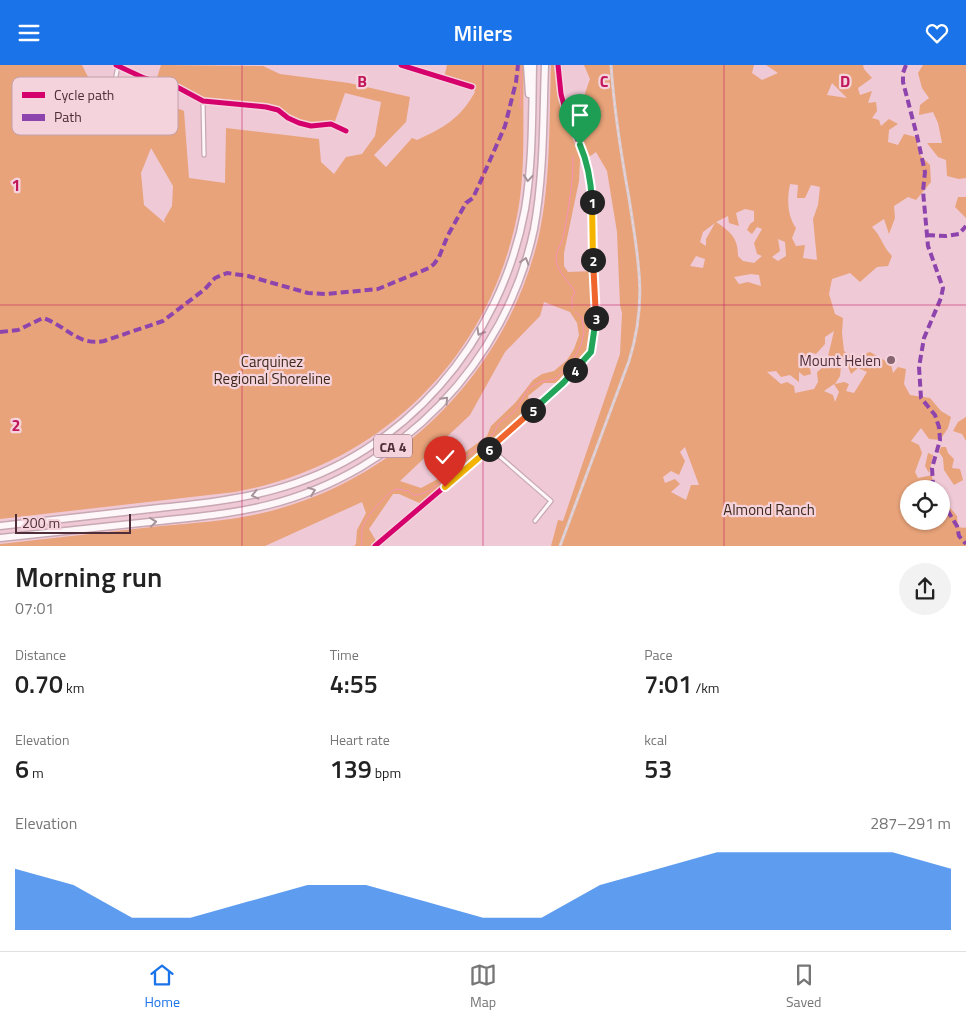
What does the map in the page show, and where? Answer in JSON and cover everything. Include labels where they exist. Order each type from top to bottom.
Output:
[{"type":"highway","points":[[527,65],[531,129]]},
{"type":"highway","name":"CA 4","points":[[0,526],[213,502],[292,485],[359,454],[422,405],[446,379],[473,342],[495,303],[508,270],[523,218],[528,183],[534,65]]},
{"type":"highway","name":"CA 4","points":[[0,538],[212,515],[266,506],[300,496],[342,478],[373,460],[410,433],[443,403],[472,368],[496,330],[515,289],[530,246],[538,202],[546,65]]},
{"type":"street","points":[[117,65],[142,77]]},
{"type":"street","points":[[401,65],[472,87]]},
{"type":"street","points":[[375,546],[563,383],[591,352],[596,322],[592,189],[586,159],[566,113],[561,94],[558,65]]},
{"type":"street","points":[[178,88],[203,101],[266,107],[278,110],[288,118],[299,123],[311,126],[330,124],[346,131]]},
{"type":"street","points":[[203,101],[204,155]]},
{"type":"street","points":[[490,448],[551,501],[534,521]]},
{"type":"green space","name":"Carquinez Regional Shoreline","points":[[0,65],[82,65],[88,77],[12,77],[12,135],[178,135],[178,109],[184,111],[189,178],[225,183],[226,128],[319,139],[321,162],[334,174],[346,157],[362,154],[375,136],[381,102],[345,93],[334,124],[311,126],[299,123],[278,110],[203,101],[178,88],[178,77],[157,77],[161,65],[263,66],[280,74],[349,83],[410,97],[406,122],[374,155],[386,167],[412,138],[417,140],[450,122],[463,109],[475,92],[472,87],[444,78],[447,65],[524,65],[523,153],[519,205],[506,259],[485,309],[457,354],[423,394],[383,429],[338,457],[289,478],[235,492],[0,519]],"holes":[[[151,148],[173,186],[172,206],[164,220],[165,223],[144,205],[141,173]]]},
{"type":"green space","name":"Almond Ranch","points":[[551,65],[558,65],[566,113],[581,144],[588,118],[584,96],[590,79],[584,65],[754,65],[752,73],[762,80],[778,73],[766,65],[863,65],[872,78],[858,88],[860,95],[872,91],[868,103],[876,102],[877,111],[872,118],[879,120],[881,126],[889,119],[898,124],[889,130],[888,142],[898,145],[904,134],[916,137],[919,154],[930,165],[931,182],[916,200],[908,197],[894,206],[895,218],[889,234],[884,219],[872,227],[892,256],[888,266],[877,267],[860,282],[850,273],[832,279],[829,294],[835,314],[843,318],[844,351],[854,358],[870,352],[891,364],[893,373],[898,367],[906,369],[904,384],[910,395],[930,398],[941,411],[951,417],[948,428],[940,440],[929,439],[921,428],[911,441],[919,445],[922,453],[915,472],[918,478],[932,475],[932,480],[900,480],[900,530],[950,530],[950,508],[957,516],[958,527],[966,527],[966,546],[551,546],[558,520],[563,521],[620,354],[622,313],[620,305],[617,232],[607,171],[596,152],[586,159],[580,160],[579,181],[564,253],[564,266],[568,272],[594,271],[596,322],[591,352],[563,383],[544,383],[528,396],[532,411],[424,505],[399,494],[393,494],[369,529],[378,544],[375,546],[354,546],[356,544],[357,530],[366,513],[362,502],[265,546],[0,546],[0,544],[258,514],[308,499],[356,477],[399,449],[439,415],[473,376],[501,332],[524,285],[539,235],[543,214],[548,172]],"holes":[[[832,83],[847,98],[827,95]],[[790,184],[798,185],[797,198],[805,198],[811,185],[820,187],[818,205],[813,219],[817,260],[803,258],[805,245],[796,246],[792,238],[796,228],[789,212],[788,195]],[[745,209],[754,211],[754,221],[747,230],[752,234],[757,227],[762,229],[754,243],[757,254],[762,256],[754,263],[743,261],[738,256],[737,245],[733,236],[716,222],[728,216],[729,223],[739,226],[736,213]],[[715,223],[706,239],[706,246],[700,242],[703,232]],[[778,239],[785,242],[786,256],[778,261],[772,257],[780,251]],[[696,256],[705,259],[703,268],[690,266]],[[751,274],[759,275],[761,286],[748,282],[739,284],[734,277]],[[544,302],[570,312],[577,323],[579,335],[574,349],[567,360],[554,371],[542,374],[533,380],[515,403],[491,426],[487,436],[456,459],[447,474],[421,488],[400,481],[470,415],[505,352],[540,316]],[[834,331],[826,365],[817,372],[818,382],[814,389],[795,393],[794,386],[787,382],[781,384],[767,372],[776,371],[781,377],[790,375],[799,382],[799,372],[804,376],[811,374],[808,360],[809,352],[816,354],[825,344],[825,337]],[[836,356],[845,363],[851,374],[858,368],[867,372],[854,393],[846,391],[849,384],[844,382],[835,384],[840,376],[841,367],[833,368]],[[834,384],[839,392],[835,402],[833,395],[824,391]],[[685,447],[699,485],[691,485],[686,500],[671,492],[680,484],[675,479],[665,483],[663,477],[671,471],[679,475],[685,461],[680,452]]]},
{"type":"green space","points":[[923,65],[966,65],[966,178],[959,179],[947,176],[946,160],[938,157],[927,143],[942,143],[938,123],[933,112],[919,115],[920,105],[929,98],[922,88],[918,73]]},
{"type":"green space","points":[[958,197],[966,197],[966,218],[955,207]]},
{"type":"green space","points":[[966,417],[966,441],[962,434],[953,431],[958,422]]},
{"type":"green space","points":[[941,447],[946,447],[948,453],[954,459],[952,468],[960,469],[963,480],[954,485],[944,470],[943,458],[939,452]]},
{"type":"green space","points":[[928,453],[933,455],[929,473],[925,466]]},
{"type":"waterway","points":[[520,108],[521,68]]},
{"type":"waterway","points":[[572,308],[572,298],[575,293],[561,273],[556,259],[568,214],[573,156]]},
{"type":"waterway","points":[[361,546],[364,525],[371,513],[387,495],[396,489],[409,491],[413,495],[429,491],[449,476],[465,457],[490,439],[499,423],[515,411],[529,388],[540,382],[555,379],[571,364],[581,345],[584,332],[582,318],[575,312]]},
{"type":"railway","points":[[560,546],[629,361],[638,318],[640,299],[638,260],[618,132],[611,65]]},
{"type":"marked path","points":[[0,332],[18,330],[43,318],[86,341],[104,341],[163,321],[205,289],[215,278],[227,273],[248,276],[308,293],[326,294],[378,289],[429,268],[439,257],[448,235],[466,203],[473,198],[505,126],[516,82],[518,65]]},
{"type":"marked path","points":[[906,65],[903,73],[903,82],[925,172],[923,191],[928,246],[943,288],[941,298],[924,338],[919,367],[921,398],[935,415],[939,427],[940,440],[932,468],[933,480]]},
{"type":"marked path","points":[[927,235],[946,236],[959,234],[966,226]]},
{"type":"marked path","points":[[950,515],[957,526],[959,536],[966,544]]},
{"type":"cycle path","points":[[116,65],[142,77]]},
{"type":"cycle path","points":[[401,65],[472,87]]},
{"type":"cycle path","points":[[375,546],[563,383],[591,352],[596,322],[592,189],[586,159],[566,113],[561,94],[558,65]]},
{"type":"cycle path","points":[[178,88],[203,101],[266,107],[278,110],[288,118],[299,123],[311,126],[331,124],[346,131]]},
{"type":"place","name":"Mount Helen","points":[[891,360]]},
{"type":"route","points":[[445,487],[563,383],[591,352],[596,322],[592,189],[586,159],[580,145]]}]
